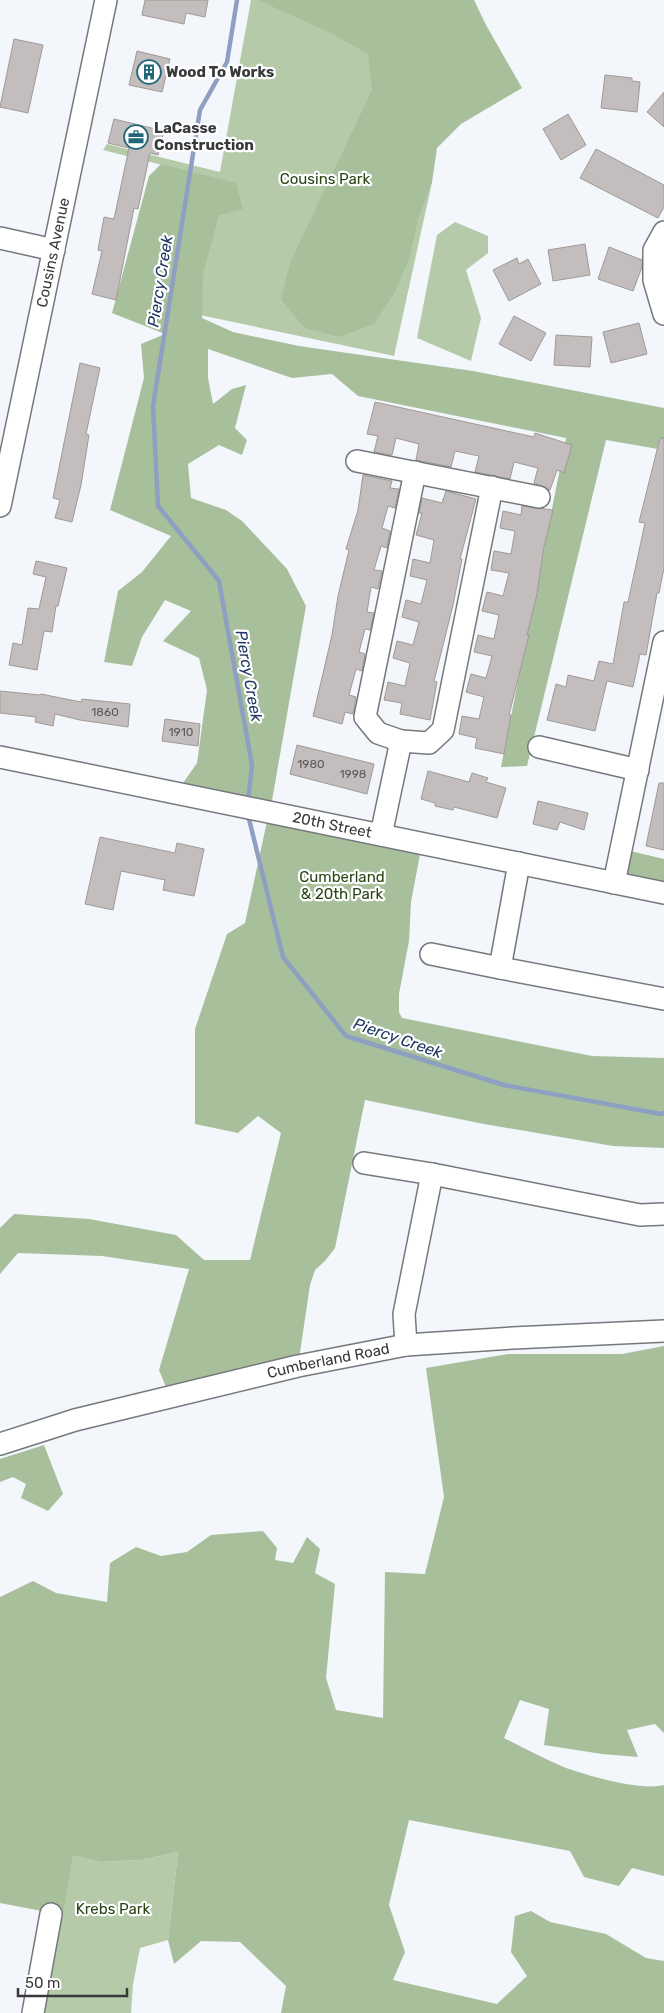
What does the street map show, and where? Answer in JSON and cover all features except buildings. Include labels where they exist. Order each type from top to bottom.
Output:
[{"type":"street","name":"Cousins Avenue","points":[[0,506],[106,0]]},
{"type":"street","points":[[664,232],[654,250],[654,280],[664,314]]},
{"type":"street","points":[[0,238],[54,250]]},
{"type":"street","points":[[357,461],[539,497]]},
{"type":"street","points":[[415,472],[365,717],[378,733],[401,741],[428,743],[443,730],[492,487]]},
{"type":"street","points":[[614,883],[664,642]]},
{"type":"street","points":[[381,835],[401,741]]},
{"type":"street","points":[[539,747],[638,770]]},
{"type":"street","name":"20th Street","points":[[0,757],[664,893]]},
{"type":"street","points":[[500,968],[519,863]]},
{"type":"street","points":[[431,954],[664,999]]},
{"type":"street","points":[[364,1163],[432,1174],[640,1215],[664,1214]]},
{"type":"street","points":[[406,1345],[404,1314],[432,1174]]},
{"type":"street","name":"Cumberland Road","points":[[0,1444],[75,1420],[298,1366],[406,1345],[664,1331]]},
{"type":"street","points":[[33,2013],[51,1914]]},
{"type":"green space","name":"Cousins Park","points":[[251,0],[380,0],[432,182],[394,356],[195,314],[218,179],[103,150],[107,144],[220,172]]},
{"type":"green space","points":[[258,0],[474,0],[522,88],[461,124],[437,148],[432,182],[418,219],[410,256],[395,292],[374,324],[339,337],[305,328],[281,300],[290,263],[372,90],[368,54],[333,34]]},
{"type":"green space","name":"Cumberland & 20th Park","points":[[161,164],[236,183],[243,209],[219,215],[203,274],[202,318],[233,332],[299,346],[473,371],[664,408],[664,450],[606,440],[527,766],[501,767],[566,438],[358,396],[332,374],[292,378],[208,349],[208,378],[213,404],[232,389],[246,385],[235,428],[247,440],[242,455],[219,445],[188,464],[191,498],[226,510],[242,521],[287,569],[306,606],[270,812],[422,844],[411,902],[409,941],[399,994],[399,1012],[402,1018],[592,1056],[664,1058],[664,1148],[613,1146],[484,1124],[365,1100],[335,1248],[315,1270],[310,1285],[298,1366],[170,1397],[159,1370],[189,1269],[102,1256],[18,1253],[0,1274],[0,1228],[14,1214],[89,1219],[176,1235],[204,1260],[250,1260],[281,1133],[258,1116],[238,1133],[195,1124],[195,1029],[227,934],[245,923],[269,812],[176,793],[197,763],[207,690],[199,658],[163,641],[191,611],[165,600],[142,637],[132,666],[104,662],[118,591],[142,572],[171,536],[110,510],[144,378],[141,344],[165,334],[112,313],[149,176]]},
{"type":"green space","points":[[455,222],[488,236],[488,253],[466,270],[481,318],[471,361],[417,338],[437,235]]},
{"type":"green space","points":[[626,850],[664,859],[664,893],[619,884]]},
{"type":"green space","points":[[664,1346],[664,1733],[655,1724],[627,1730],[638,1757],[602,1754],[544,1745],[549,1709],[520,1700],[504,1738],[558,1765],[588,1775],[642,1786],[664,1785],[664,1876],[632,1868],[619,1886],[584,1877],[570,1851],[409,1820],[389,1905],[405,1952],[393,1980],[497,2004],[527,1976],[511,1952],[515,1916],[531,1911],[550,1922],[606,1934],[646,1958],[664,1961],[664,2013],[281,2013],[286,1986],[240,1942],[201,1941],[174,1964],[168,1940],[178,1852],[142,1860],[101,1862],[73,1856],[63,1915],[0,1903],[0,1597],[33,1581],[56,1593],[107,1602],[110,1563],[136,1547],[161,1556],[187,1552],[211,1535],[263,1531],[277,1548],[275,1560],[293,1563],[307,1537],[320,1549],[315,1573],[335,1584],[326,1678],[336,1710],[383,1718],[385,1572],[425,1574],[444,1497],[426,1368],[508,1354],[622,1354]]},
{"type":"green space","points":[[44,1445],[63,1494],[48,1511],[21,1498],[26,1484],[13,1477],[0,1482],[0,1459]]},
{"type":"green space","name":"Krebs Park","points":[[178,1852],[168,1940],[140,1948],[133,1984],[131,2013],[44,2013],[73,1856],[101,1862],[142,1860]]},
{"type":"waterway","name":"Piercy Creek","points":[[237,0],[227,62],[200,110],[153,406],[158,506],[219,581],[252,765],[248,802]]},
{"type":"waterway","name":"Piercy Creek","points":[[248,815],[283,957],[346,1036],[504,1085],[661,1114],[664,1113]]},
{"type":"place","name":"Wood To Works","points":[[149,72]]},
{"type":"place","name":"LaCasse Construction","points":[[136,137]]}]
